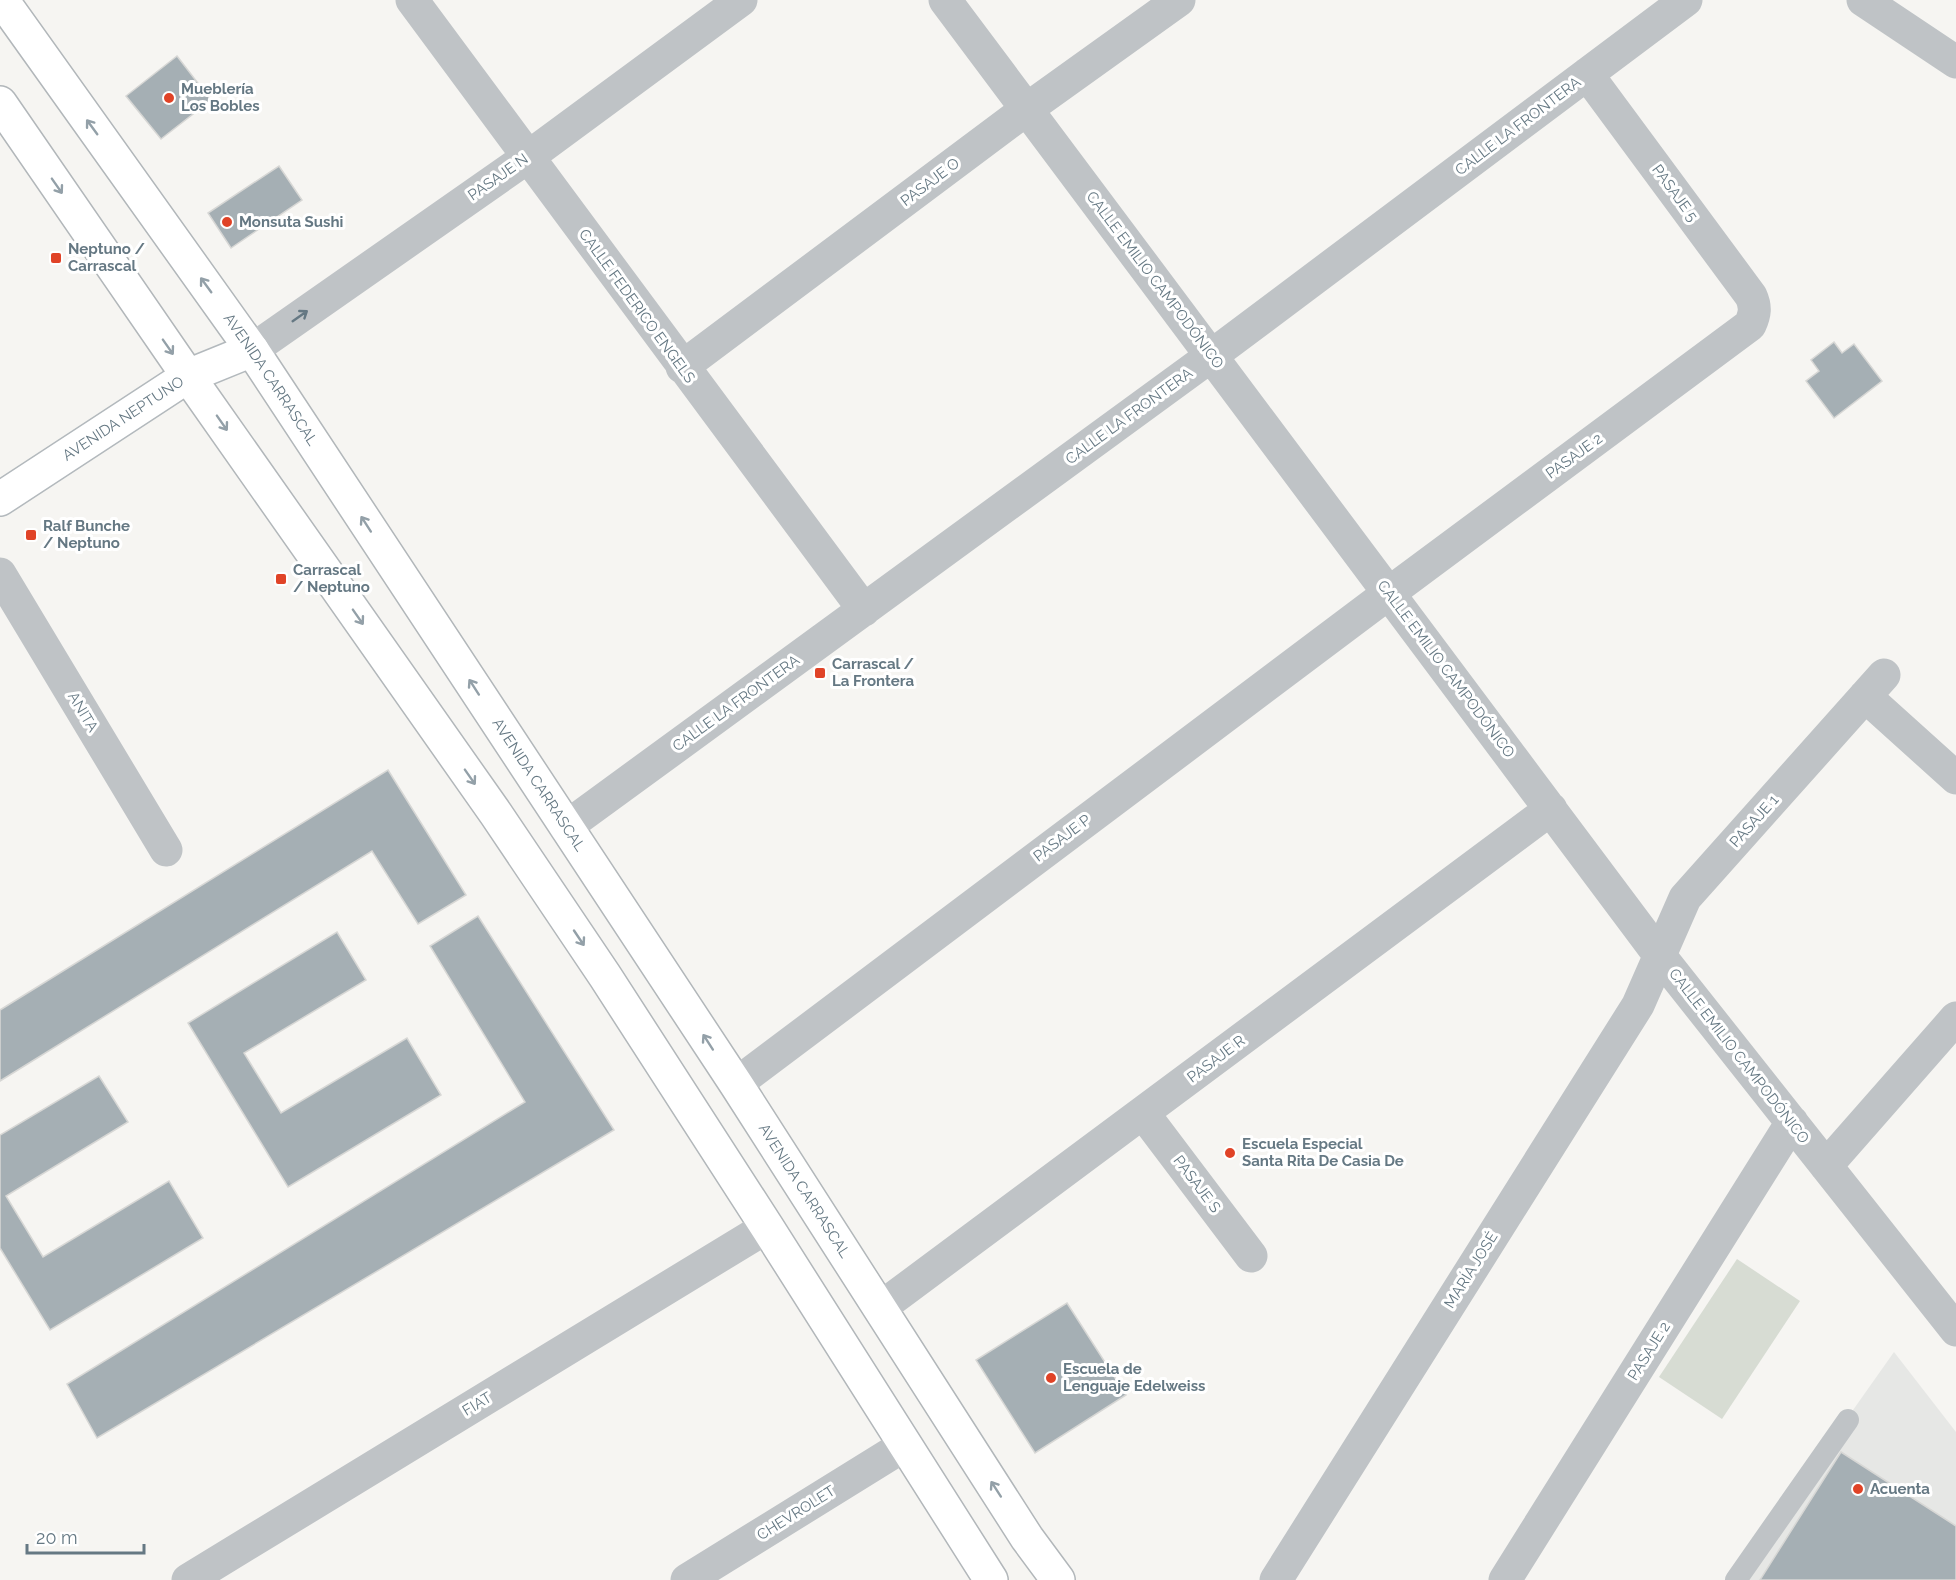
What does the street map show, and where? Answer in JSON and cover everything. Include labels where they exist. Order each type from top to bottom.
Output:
[{"type":"main road","name":"AVENIDA CARRASCAL","points":[[2,0],[252,350],[736,1084],[1027,1538],[1058,1580]]},
{"type":"main road","points":[[0,103],[188,376],[496,814],[611,987],[991,1580]]},
{"type":"main road","name":"AVENIDA NEPTUNO","points":[[0,499],[188,376],[252,350]]},
{"type":"street","name":"CALLE FEDERICO ENGELS","points":[[412,0],[864,610]]},
{"type":"street","name":"PASAJE N","points":[[252,350],[528,157],[741,0]]},
{"type":"street","name":"CALLE EMILIO CAMPODÓNICO","points":[[945,0],[1660,956],[1826,1166],[1953,1320]]},
{"type":"street","name":"PASAJE O","points":[[682,367],[1027,109],[1179,0]]},
{"type":"street","name":"CALLE LA FRONTERA","points":[[566,826],[1211,356],[1686,0]]},
{"type":"street","points":[[1863,0],[1956,62]]},
{"type":"street","name":"PASAJE 5","points":[[1587,74],[1751,296],[1755,305],[1754,315]]},
{"type":"street","name":"PASAJE 2","points":[[1389,593],[1742,333],[1750,325],[1754,315]]},
{"type":"street","name":"ANITA","points":[[0,574],[166,850]]},
{"type":"street","name":"PASAJE P","points":[[736,1084],[1389,593]]},
{"type":"street","name":"PASAJE 1","points":[[1660,956],[1685,898],[1874,685],[1956,778]]},
{"type":"street","name":"PASAJE R","points":[[880,1308],[1551,809]]},
{"type":"street","name":"MARÍA JOSÉ","points":[[1276,1580],[1638,1005],[1660,956]]},
{"type":"street","points":[[1826,1166],[1956,1018]]},
{"type":"street","name":"PASAJE S","points":[[1143,1113],[1251,1256]]},
{"type":"street","name":"PASAJE 2","points":[[1505,1580],[1792,1122]]},
{"type":"street","name":"FIAT","points":[[188,1580],[766,1227]]},
{"type":"street","name":"CHEVROLET","points":[[687,1580],[906,1445]]},
{"type":"lane","points":[[1736,1580],[1848,1420]]},
{"type":"shaded area","points":[[1737,1259],[1800,1301],[1722,1419],[1659,1377]]},
{"type":"shaded area","points":[[1894,1352],[1956,1432],[1956,1580],[1733,1580]]},
{"type":"building","name":"Mueblería Los Bobles","points":[[177,56],[211,100],[161,139],[126,96]]},
{"type":"building","points":[[279,166],[302,200],[231,248],[208,213]]},
{"type":"building","points":[[1834,342],[1842,353],[1854,344],[1882,381],[1834,418],[1806,381],[1819,371],[1811,360]]},
{"type":"building","points":[[388,770],[466,895],[418,924],[372,851],[0,1081],[0,1010]]},
{"type":"building","points":[[478,916],[614,1130],[97,1438],[67,1384],[525,1102],[430,946]]},
{"type":"building","points":[[337,932],[366,980],[244,1053],[281,1113],[407,1038],[441,1095],[288,1187],[188,1023]]},
{"type":"building","points":[[99,1076],[128,1122],[6,1196],[43,1257],[169,1181],[203,1238],[50,1330],[0,1248],[0,1135]]},
{"type":"building","name":"Escuela de Lenguaje Edelweiss","points":[[1067,1303],[1126,1395],[1035,1453],[976,1360]]},
{"type":"building","name":"Acuenta","points":[[1841,1452],[1956,1526],[1956,1580],[1760,1580]]},
{"type":"place","name":"Mueblería Los Bobles","points":[[169,98]]},
{"type":"place","name":"Monsuta Sushi","points":[[227,222]]},
{"type":"place","name":"Neptuno / Carrascal","points":[[56,258]]},
{"type":"place","name":"Ralf Bunche / Neptuno","points":[[31,535]]},
{"type":"place","name":"Carrascal / Neptuno","points":[[281,579]]},
{"type":"place","name":"Carrascal / La Frontera","points":[[820,673]]},
{"type":"place","name":"Escuela Especial Santa Rita De Casia De","points":[[1230,1153]]},
{"type":"place","name":"Escuela de Lenguaje Edelweiss","points":[[1051,1378]]},
{"type":"place","name":"Acuenta","points":[[1858,1489]]}]
